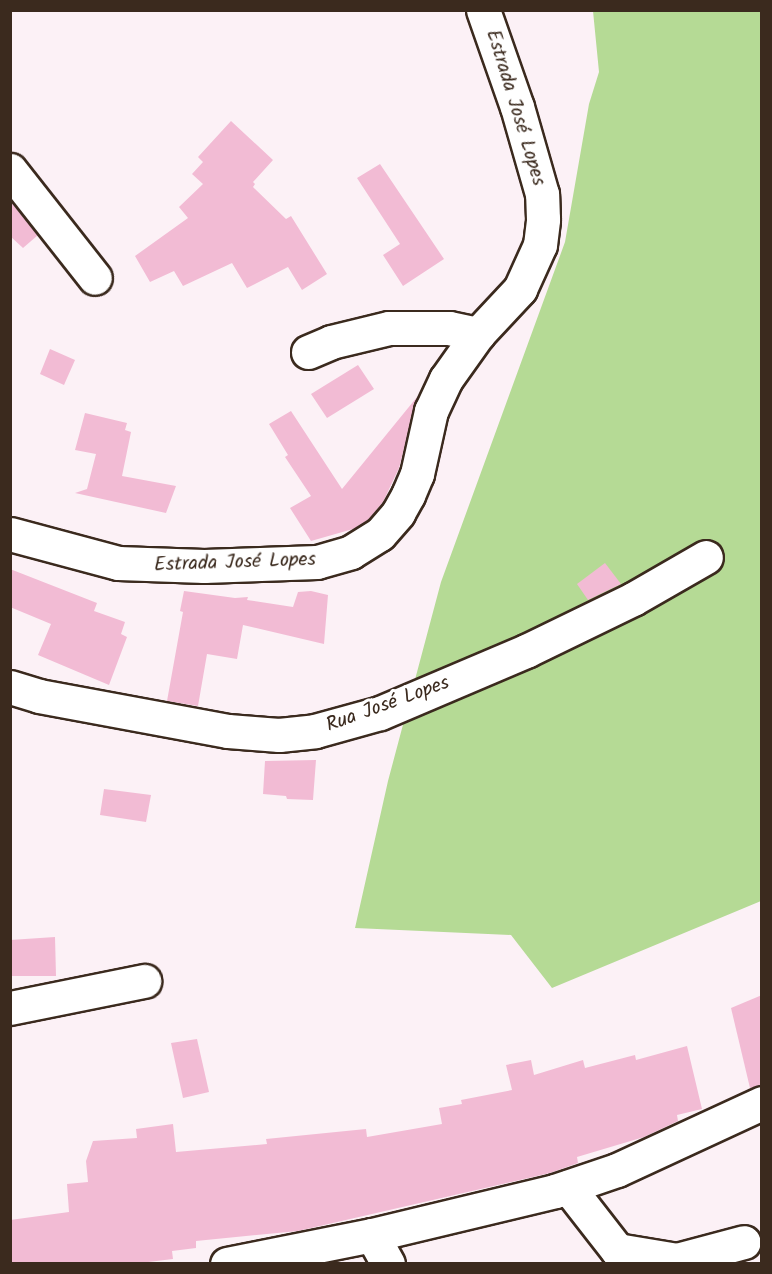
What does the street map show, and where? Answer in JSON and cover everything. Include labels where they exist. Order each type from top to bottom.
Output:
[{"type":"street","name":"Estrada José Lopes","points":[[10,534],[79,554],[143,566],[278,565],[317,562],[351,552],[380,534],[398,513],[417,474],[431,411],[455,363],[478,334],[520,289],[540,245],[543,219],[542,194],[530,149],[483,10]]},
{"type":"street","points":[[10,170],[95,278]]},
{"type":"street","points":[[308,351],[352,336],[389,328],[449,328],[478,334]]},
{"type":"street","name":"Rua José Lopes","points":[[10,687],[39,696],[228,732],[279,735],[315,731],[380,712],[526,651],[633,599],[706,557]]},
{"type":"street","points":[[10,1008],[144,981]]},
{"type":"street","points":[[227,1263],[372,1235],[568,1187],[617,1170],[762,1103]]},
{"type":"street","points":[[568,1187],[617,1250],[676,1262],[744,1242]]},
{"type":"street","points":[[372,1235],[388,1263]]},
{"type":"green space","points":[[593,11],[761,11],[761,901],[552,988],[511,935],[355,928],[388,781],[441,582],[565,242],[589,104],[599,72]]},
{"type":"building","points":[[231,121],[273,160],[253,182],[255,184],[253,187],[286,219],[291,216],[327,274],[302,290],[288,267],[247,288],[232,263],[183,286],[174,271],[150,282],[135,256],[188,218],[179,207],[203,184],[192,174],[203,162],[198,157]]},
{"type":"building","points":[[380,164],[444,259],[403,286],[383,255],[400,244],[357,178]]},
{"type":"building","points":[[10,201],[38,235],[23,248],[10,236]]},
{"type":"building","points":[[50,349],[75,360],[64,385],[40,374]]},
{"type":"building","points":[[358,365],[374,389],[327,418],[311,394]]},
{"type":"building","points":[[417,397],[399,468],[383,502],[368,520],[353,529],[311,541],[290,508],[311,496],[285,457],[288,455],[269,424],[291,411],[342,489]]},
{"type":"building","points":[[85,413],[127,423],[125,430],[131,432],[122,476],[176,486],[166,513],[75,493],[87,489],[96,454],[75,450]]},
{"type":"building","points":[[605,563],[621,584],[588,600],[577,584]]},
{"type":"building","points":[[10,569],[97,603],[94,611],[125,622],[121,634],[127,637],[109,685],[38,655],[51,624],[10,607]]},
{"type":"building","points":[[184,591],[235,598],[248,597],[247,600],[293,607],[298,592],[311,591],[328,595],[324,644],[243,625],[237,659],[207,654],[198,706],[167,701],[183,612],[180,611]]},
{"type":"building","points":[[316,760],[313,800],[287,799],[286,796],[263,794],[265,761]]},
{"type":"building","points":[[104,789],[151,795],[146,822],[100,815]]},
{"type":"building","points":[[55,937],[56,976],[10,976],[10,940]]},
{"type":"building","points":[[762,995],[762,1085],[750,1088],[731,1008]]},
{"type":"building","points":[[197,1039],[209,1092],[183,1098],[171,1043]]},
{"type":"building","points":[[687,1046],[702,1109],[677,1115],[678,1121],[644,1137],[577,1157],[578,1163],[550,1173],[298,1231],[196,1241],[196,1248],[172,1251],[173,1259],[140,1263],[10,1263],[10,1220],[69,1212],[67,1184],[88,1182],[86,1161],[93,1141],[137,1138],[136,1129],[173,1124],[176,1152],[267,1144],[266,1139],[366,1129],[367,1137],[442,1124],[439,1108],[462,1104],[461,1100],[512,1090],[506,1065],[531,1060],[534,1075],[583,1060],[585,1068],[635,1055],[636,1060]]}]
